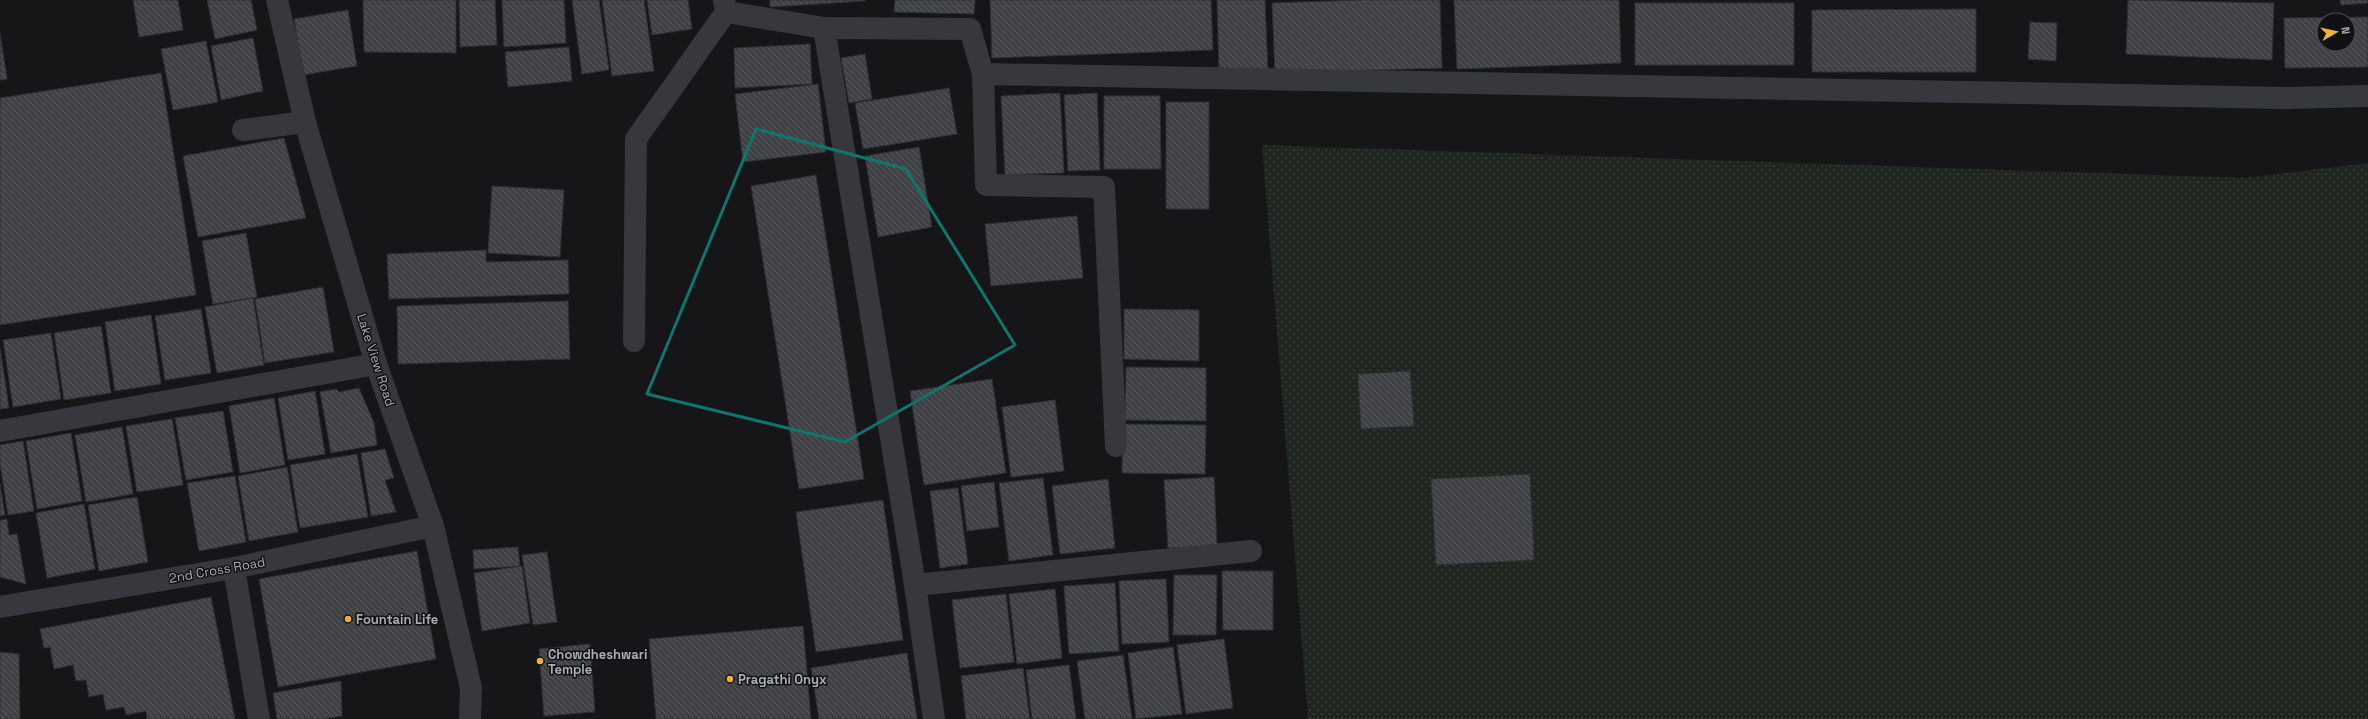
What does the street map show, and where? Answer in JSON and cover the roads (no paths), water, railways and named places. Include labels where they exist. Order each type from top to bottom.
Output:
[{"type":"street","name":"Lake View Road","points":[[277,0],[305,122],[376,364],[433,526],[471,688],[470,719]]},
{"type":"street","points":[[634,341],[636,139],[725,6],[824,28],[970,29],[983,74],[986,185],[1104,187],[1116,446]]},
{"type":"street","points":[[824,28],[915,585],[934,719]]},
{"type":"street","points":[[983,74],[2286,98],[2368,96]]},
{"type":"street","points":[[244,130],[305,122]]},
{"type":"street","points":[[0,431],[376,364]]},
{"type":"street","name":"2nd Cross Road","points":[[0,607],[234,568],[433,526]]},
{"type":"street","points":[[915,585],[1251,551]]},
{"type":"street","points":[[234,568],[259,719]]},
{"type":"place","name":"Fountain Life","points":[[348,619]]},
{"type":"place","name":"Chowdheshwari Temple","points":[[540,661]]},
{"type":"place","name":"Pragathi Onyx","points":[[730,679]]}]
